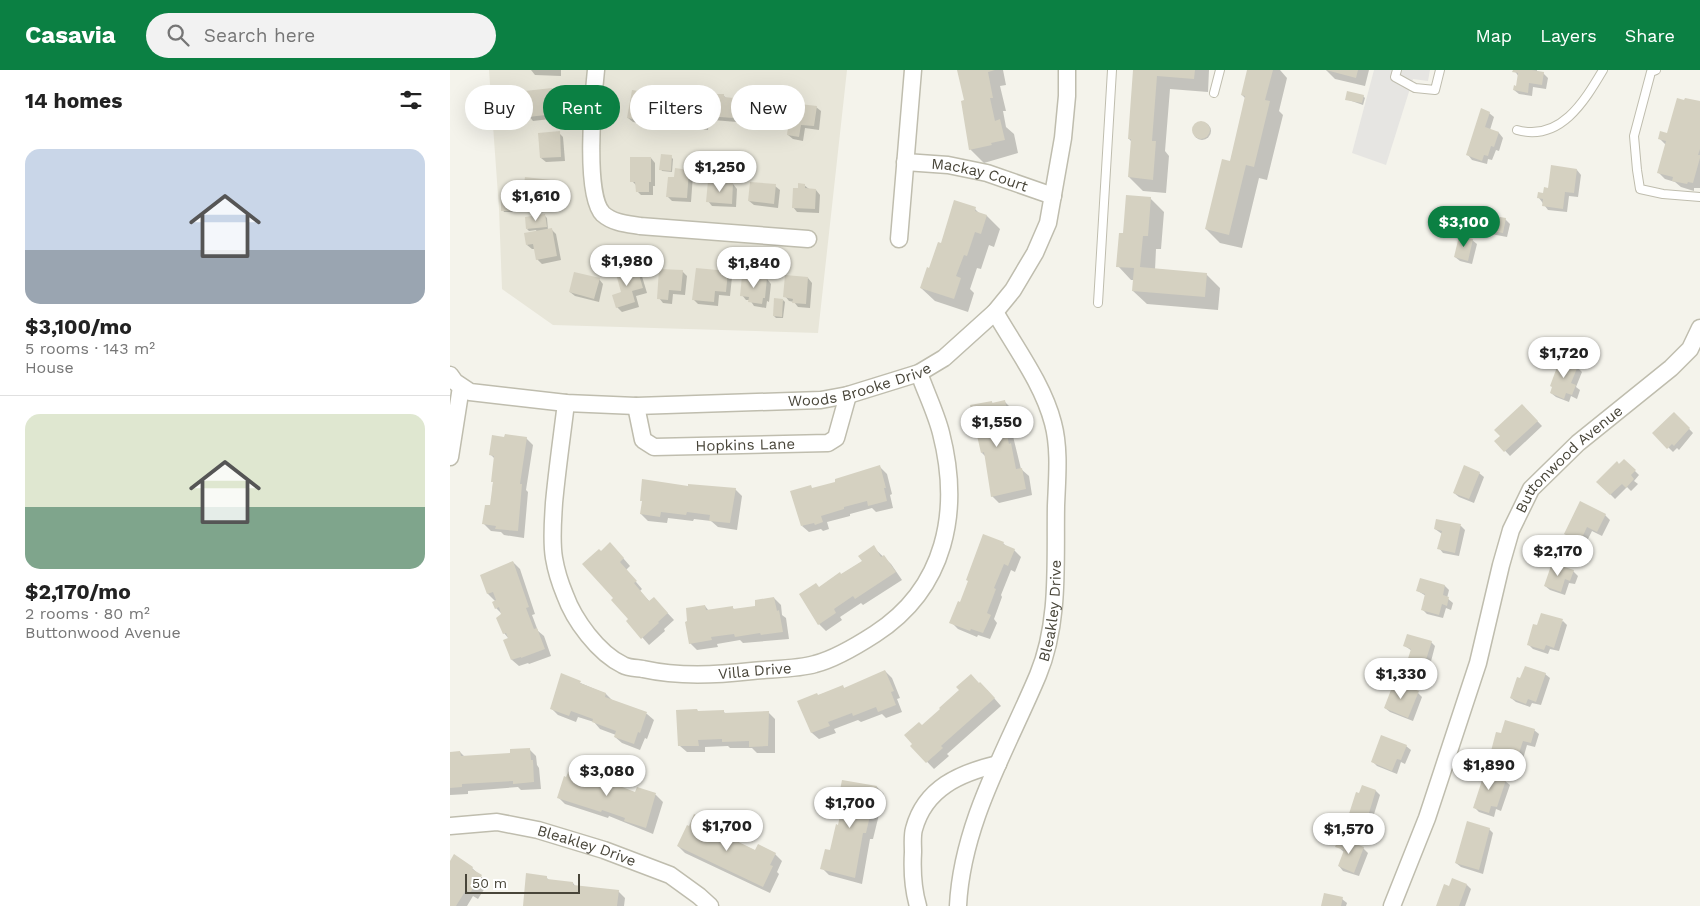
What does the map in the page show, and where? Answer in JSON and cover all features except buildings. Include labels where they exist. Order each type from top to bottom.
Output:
[{"type":"street","points":[[596,70],[591,110],[593,167],[596,202],[603,214],[615,221],[640,226],[808,240]]},
{"type":"street","points":[[899,239],[913,70]]},
{"type":"street","name":"Woods Brooke Drive","points":[[456,381],[470,392],[566,403],[636,406],[821,400],[848,395],[919,373],[944,358],[995,312],[1013,290],[1035,252],[1048,223],[1053,196],[1063,138],[1067,96],[1067,70]]},
{"type":"street","name":"Mackay Court","points":[[904,162],[948,165],[987,173],[1053,196]]},
{"type":"street","name":"Bleakley Drive","points":[[958,906],[959,884],[964,857],[973,825],[1039,672],[1050,638],[1055,599],[1057,450],[1054,423],[1042,393],[995,312]]},
{"type":"street","name":"Buttonwood Avenue","points":[[1392,906],[1427,818],[1478,663],[1511,530],[1531,489],[1578,443],[1671,368],[1690,349],[1700,328]]},
{"type":"street","name":"Villa Drive","points":[[566,403],[552,528],[554,558],[565,596],[582,626],[596,644],[623,665],[664,674],[718,675],[815,664],[857,646],[892,623],[911,604],[928,580],[941,554],[946,530],[949,501],[948,469],[941,432],[919,373]]},
{"type":"street","points":[[450,457],[456,381]]},
{"type":"street","name":"Hopkins Lane","points":[[636,406],[643,440],[654,446],[828,443],[836,438],[848,395]]},
{"type":"street","points":[[918,906],[913,874],[914,830],[924,805],[936,791],[953,780],[979,769],[998,764]]},
{"type":"street","name":"Bleakley Drive","points":[[450,826],[498,822],[538,830],[604,850],[670,875],[710,906]]},
{"type":"lane","points":[[1098,303],[1112,70]]},
{"type":"lane","points":[[1214,93],[1220,70]]},
{"type":"lane","points":[[1396,70],[1395,77],[1415,88],[1435,90],[1440,70]]},
{"type":"lane","points":[[1517,130],[1529,133],[1559,125],[1572,115],[1582,103],[1604,70]]},
{"type":"lane","points":[[1656,70],[1650,72],[1634,136],[1640,189],[1663,194],[1700,197]]},
{"type":"shaded area","points":[[489,70],[847,70],[818,333],[553,325],[502,289],[493,130],[533,130],[533,85],[490,85]]},
{"type":"shaded area","points":[[1374,70],[1430,70],[1428,81],[1413,79],[1386,165],[1352,153]]}]
